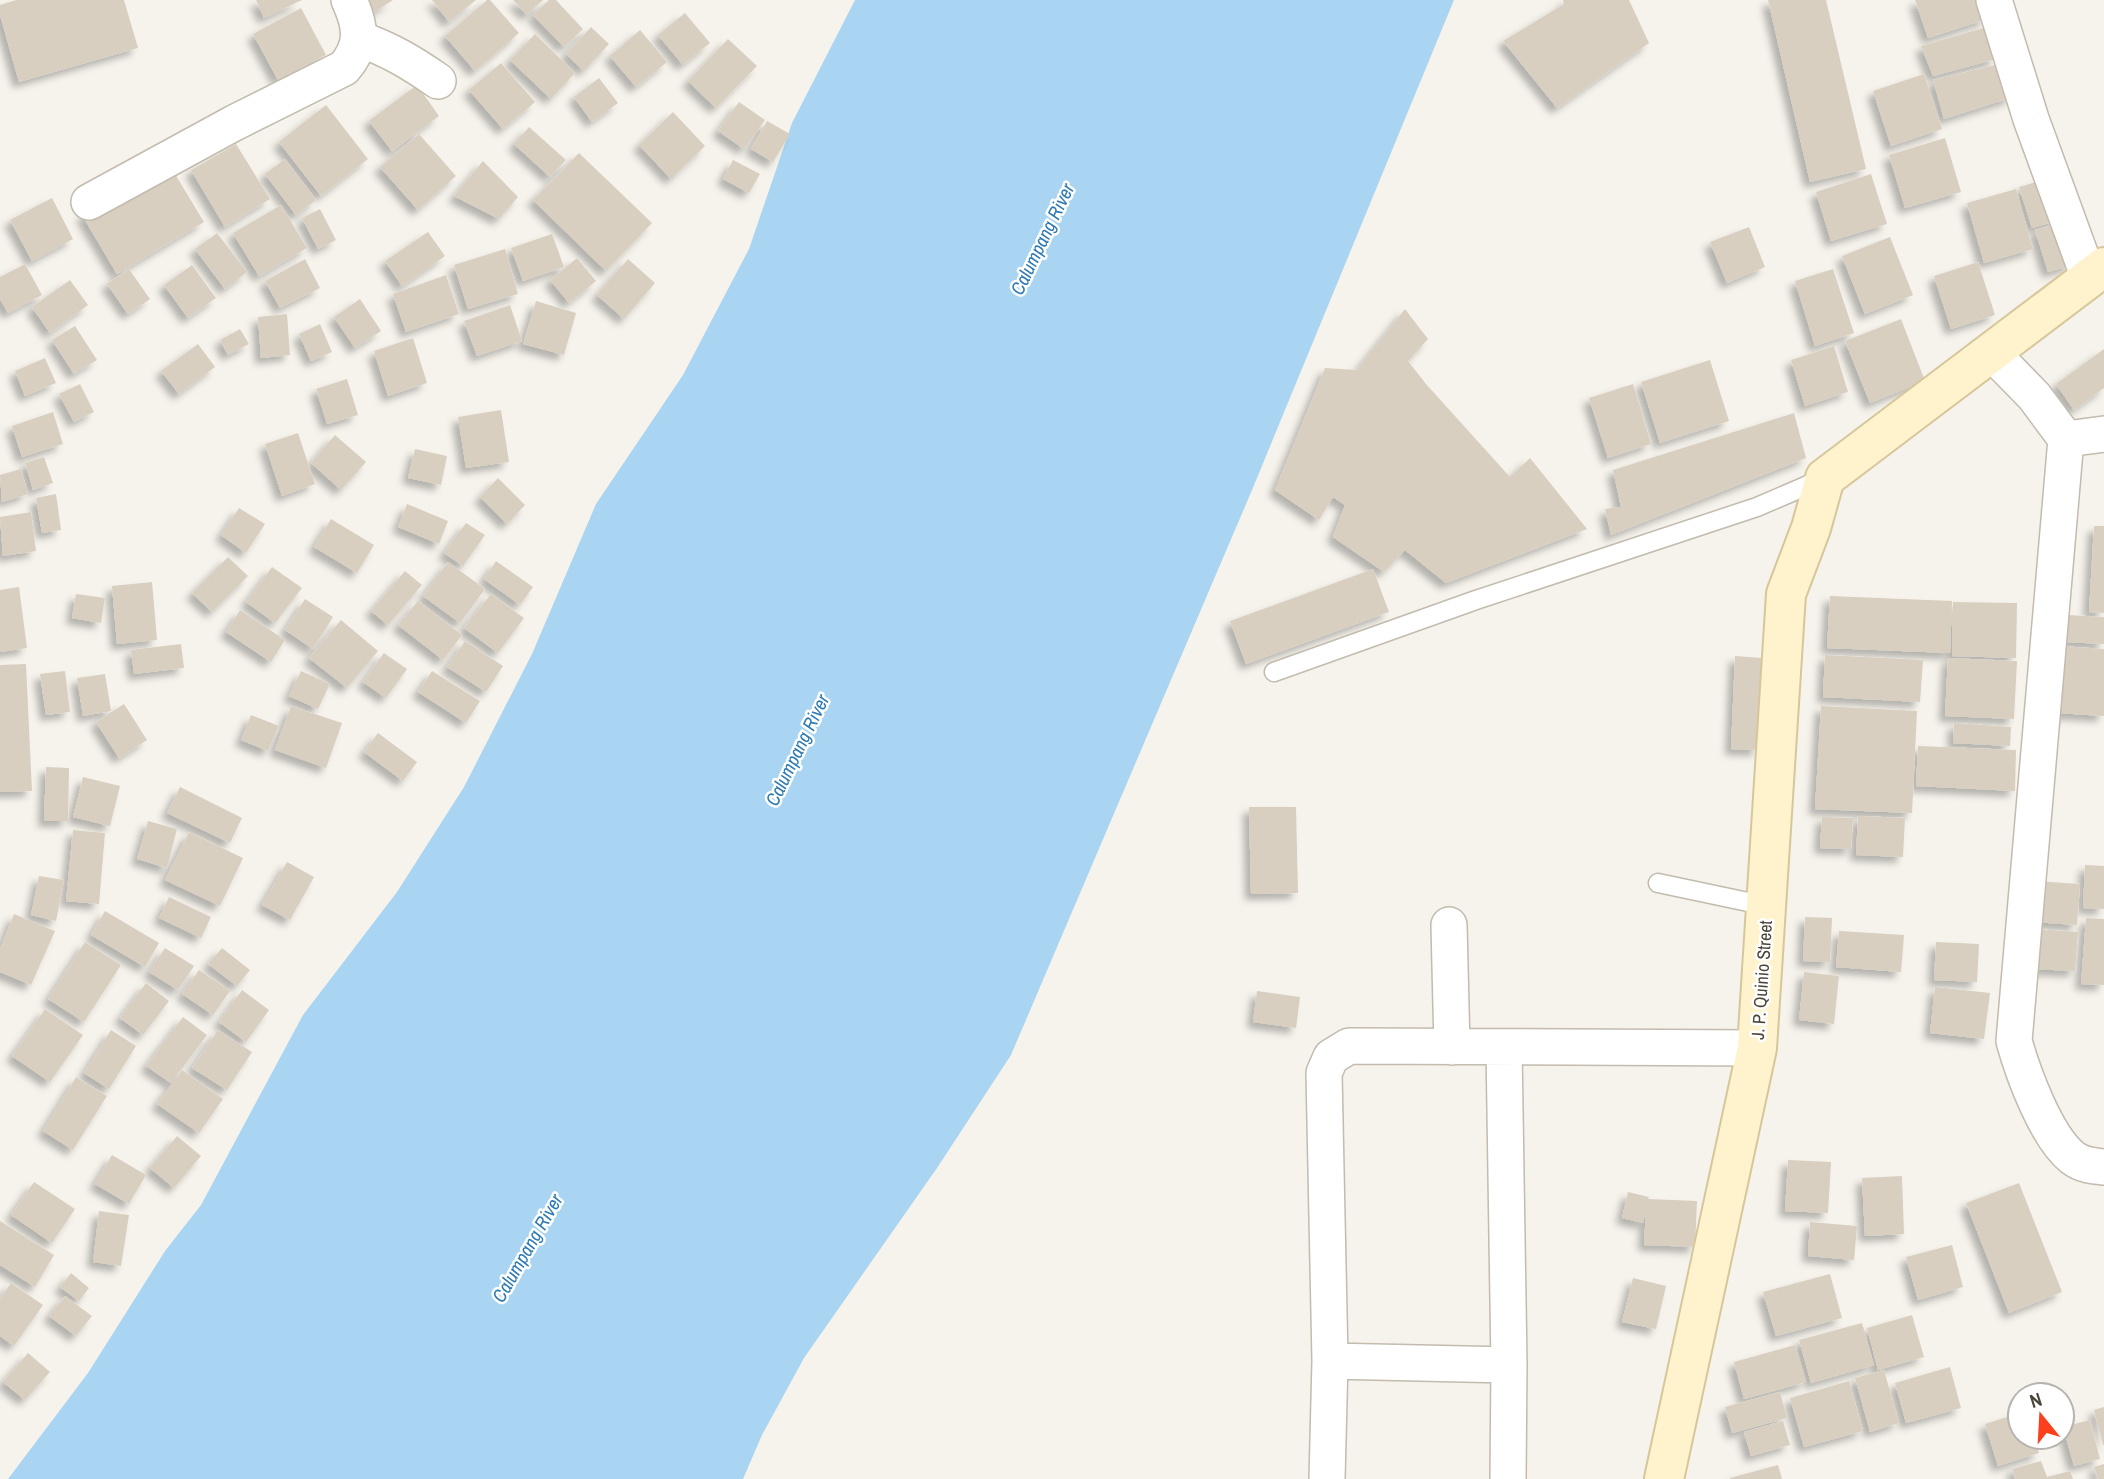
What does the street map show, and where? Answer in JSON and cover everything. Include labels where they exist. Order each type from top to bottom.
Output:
[{"type":"street","points":[[89,202],[234,123],[344,68],[355,55],[359,39],[356,15],[349,0]]},
{"type":"street","points":[[1825,478],[2097,272],[2031,119],[1994,0]]},
{"type":"street","points":[[359,39],[386,48],[438,80]]},
{"type":"street","points":[[1992,352],[2034,396],[2066,439],[2014,1041],[2022,1071],[2038,1108],[2055,1136],[2072,1157],[2088,1166],[2104,1167]]},
{"type":"street","points":[[2066,439],[2104,434]]},
{"type":"street","name":"J. P. Quinio Street","points":[[1664,1479],[1757,1048],[1786,594],[1811,528],[1825,478]]},
{"type":"street","points":[[1449,925],[1452,1047]]},
{"type":"street","points":[[1327,1479],[1330,1361],[1324,1073],[1331,1057],[1349,1046],[1757,1048]]},
{"type":"street","points":[[1504,1047],[1508,1479]]},
{"type":"street","points":[[1330,1361],[1509,1365]]},
{"type":"lane","points":[[1274,672],[1476,600],[1757,507],[1825,478]]},
{"type":"lane","points":[[1658,883],[1767,906]]},
{"type":"water","name":"Calumpang River","points":[[855,0],[1454,0],[1252,490],[1011,1055],[937,1168],[804,1358],[762,1435],[743,1479],[8,1479],[88,1373],[165,1251],[201,1205],[303,1015],[397,892],[464,787],[532,654],[596,504],[683,375],[749,249],[792,123]]},
{"type":"building","points":[[16,0],[124,0],[138,48],[19,82],[0,15],[0,5]]},
{"type":"building","points":[[256,0],[302,0],[264,18]]},
{"type":"building","points":[[364,0],[393,0],[373,13]]},
{"type":"building","points":[[432,0],[476,0],[449,22]]},
{"type":"building","points":[[490,0],[519,33],[475,71],[445,36]]},
{"type":"building","points":[[513,0],[543,0],[527,15]]},
{"type":"building","points":[[549,0],[556,0],[583,29],[564,47],[533,15]]},
{"type":"building","points":[[1563,0],[1629,0],[1649,43],[1557,108],[1503,41],[1564,4]]},
{"type":"building","points":[[1768,0],[1826,0],[1866,169],[1810,182]]},
{"type":"building","points":[[1915,0],[1980,0],[1987,19],[1928,38]]},
{"type":"building","points":[[301,8],[326,55],[278,80],[253,34]]},
{"type":"building","points":[[685,13],[710,43],[683,65],[658,35]]},
{"type":"building","points":[[1990,26],[1996,59],[1933,76],[1921,46]]},
{"type":"building","points":[[591,27],[609,44],[584,71],[566,54]]},
{"type":"building","points":[[640,30],[667,62],[636,87],[610,56]]},
{"type":"building","points":[[535,34],[575,73],[551,99],[510,60]]},
{"type":"building","points":[[728,39],[757,66],[716,108],[688,81]]},
{"type":"building","points":[[501,63],[535,102],[503,129],[469,90]]},
{"type":"building","points":[[1999,64],[2013,97],[1944,119],[1933,80]]},
{"type":"building","points":[[1924,74],[1942,129],[1891,146],[1873,91]]},
{"type":"building","points":[[599,78],[618,103],[592,122],[574,97]]},
{"type":"building","points":[[417,85],[439,116],[392,151],[369,121]]},
{"type":"building","points":[[739,102],[765,120],[744,149],[718,131]]},
{"type":"building","points":[[326,105],[368,159],[321,196],[279,142]]},
{"type":"building","points":[[673,112],[705,146],[671,179],[639,145]]},
{"type":"building","points":[[767,121],[790,134],[773,162],[751,149]]},
{"type":"building","points":[[529,127],[566,160],[550,177],[514,144]]},
{"type":"building","points":[[419,134],[456,176],[418,210],[380,167]]},
{"type":"building","points":[[1945,138],[1961,192],[1905,208],[1889,155]]},
{"type":"building","points":[[236,144],[270,199],[225,227],[191,170]]},
{"type":"building","points":[[579,153],[652,223],[606,271],[533,200]]},
{"type":"building","points":[[285,159],[316,200],[296,215],[265,174]]},
{"type":"building","points":[[733,160],[760,174],[749,193],[723,179]]},
{"type":"building","points":[[483,161],[518,197],[499,219],[454,196]]},
{"type":"building","points":[[169,164],[204,222],[117,274],[82,215]]},
{"type":"building","points":[[1871,174],[1887,224],[1831,241],[1816,192]]},
{"type":"building","points":[[2047,179],[2059,220],[2032,228],[2019,187]]},
{"type":"building","points":[[2016,189],[2033,249],[1984,263],[1967,203]]},
{"type":"building","points":[[52,198],[73,239],[32,261],[10,220]]},
{"type":"building","points":[[281,205],[307,248],[259,276],[233,233]]},
{"type":"building","points":[[320,209],[336,240],[318,249],[302,218]]},
{"type":"building","points":[[2060,223],[2072,265],[2048,272],[2035,230]]},
{"type":"building","points":[[1749,227],[1765,267],[1727,283],[1710,242]]},
{"type":"building","points":[[428,232],[445,256],[402,286],[385,261]]},
{"type":"building","points":[[217,233],[247,272],[225,289],[195,249]]},
{"type":"building","points":[[552,234],[564,267],[523,281],[511,248]]},
{"type":"building","points":[[1890,237],[1913,295],[1865,314],[1842,256]]},
{"type":"building","points":[[505,249],[518,294],[468,309],[454,265]]},
{"type":"building","points":[[577,258],[596,281],[569,303],[550,280]]},
{"type":"building","points":[[305,259],[320,288],[280,308],[265,281]]},
{"type":"building","points":[[628,259],[655,283],[624,319],[597,295]]},
{"type":"building","points":[[1978,262],[1995,315],[1951,329],[1934,276]]},
{"type":"building","points":[[25,264],[42,295],[8,313],[0,299],[0,277]]},
{"type":"building","points":[[192,265],[216,298],[188,318],[164,285]]},
{"type":"building","points":[[129,269],[150,299],[128,314],[107,284]]},
{"type":"building","points":[[1833,269],[1854,333],[1815,346],[1795,281]]},
{"type":"building","points":[[446,275],[459,314],[406,332],[393,294]]},
{"type":"building","points":[[70,280],[88,305],[50,333],[32,307]]},
{"type":"building","points":[[360,299],[381,331],[355,348],[334,317]]},
{"type":"building","points":[[536,301],[576,313],[564,355],[523,344]]},
{"type":"building","points":[[510,305],[522,341],[477,356],[464,321]]},
{"type":"building","points":[[1405,309],[1428,339],[1408,361],[1426,384],[1510,477],[1530,458],[1587,529],[1446,583],[1405,550],[1384,572],[1333,537],[1345,505],[1333,497],[1319,520],[1275,490],[1325,368],[1357,370]]},
{"type":"building","points":[[287,314],[290,355],[261,358],[258,317]]},
{"type":"building","points":[[1901,319],[1925,381],[1870,403],[1845,341]]},
{"type":"building","points":[[320,324],[332,352],[311,361],[299,334]]},
{"type":"building","points":[[75,326],[97,360],[74,374],[52,340]]},
{"type":"building","points":[[240,329],[249,344],[228,355],[220,340]]},
{"type":"building","points":[[413,338],[427,383],[388,396],[374,351]]},
{"type":"building","points":[[198,344],[215,367],[179,394],[161,371]]},
{"type":"building","points":[[1834,346],[1848,392],[1805,406],[1791,360]]},
{"type":"building","points":[[2104,349],[2104,388],[2074,410],[2056,384]]},
{"type":"building","points":[[45,358],[56,383],[25,396],[15,371]]},
{"type":"building","points":[[1710,360],[1729,421],[1660,443],[1641,382]]},
{"type":"building","points":[[347,379],[358,415],[327,424],[316,389]]},
{"type":"building","points":[[80,384],[94,412],[74,422],[59,394]]},
{"type":"building","points":[[1633,384],[1651,444],[1608,458],[1589,398]]},
{"type":"building","points":[[501,410],[509,462],[466,468],[458,417]]},
{"type":"building","points":[[53,412],[63,444],[22,457],[12,426]]},
{"type":"building","points":[[1794,413],[1806,458],[1611,535],[1605,509],[1621,507],[1613,470]]},
{"type":"building","points":[[298,433],[315,484],[282,496],[265,444]]},
{"type":"building","points":[[335,435],[366,462],[341,490],[311,463]]},
{"type":"building","points":[[415,449],[447,456],[441,485],[408,478]]},
{"type":"building","points":[[44,457],[53,483],[33,490],[25,463]]},
{"type":"building","points":[[21,469],[28,494],[2,502],[0,475]]},
{"type":"building","points":[[498,478],[525,505],[507,524],[480,497]]},
{"type":"building","points":[[56,494],[61,530],[42,533],[36,498]]},
{"type":"building","points":[[407,504],[448,521],[439,544],[398,527]]},
{"type":"building","points":[[239,508],[265,524],[246,553],[221,535]]},
{"type":"building","points":[[31,512],[36,551],[3,556],[0,517]]},
{"type":"building","points":[[331,519],[374,545],[357,573],[314,547]]},
{"type":"building","points":[[466,523],[485,535],[463,566],[444,553]]},
{"type":"building","points":[[2094,526],[2104,526],[2104,613],[2089,612]]},
{"type":"building","points":[[228,557],[248,576],[212,612],[192,593]]},
{"type":"building","points":[[496,561],[533,587],[520,605],[484,579]]},
{"type":"building","points":[[448,562],[485,589],[460,623],[423,596]]},
{"type":"building","points":[[272,567],[302,588],[275,623],[246,602]]},
{"type":"building","points":[[1373,569],[1389,612],[1246,664],[1230,621]]},
{"type":"building","points":[[405,571],[422,585],[388,625],[371,611]]},
{"type":"building","points":[[152,582],[157,640],[117,644],[112,586]]},
{"type":"building","points":[[19,587],[27,648],[0,652],[0,590]]},
{"type":"building","points":[[76,594],[105,598],[101,623],[72,618]]},
{"type":"building","points":[[491,594],[524,618],[498,653],[464,628]]},
{"type":"building","points":[[1830,596],[1952,601],[1950,653],[1827,648]]},
{"type":"building","points":[[305,599],[333,617],[313,649],[285,630]]},
{"type":"building","points":[[418,601],[462,635],[443,660],[398,625]]},
{"type":"building","points":[[1953,602],[2017,603],[2016,658],[1952,656]]},
{"type":"building","points":[[240,610],[285,640],[271,662],[226,632]]},
{"type":"building","points":[[2067,615],[2104,617],[2104,644],[2065,642]]},
{"type":"building","points":[[341,620],[378,651],[347,688],[309,658]]},
{"type":"building","points":[[465,641],[503,666],[486,692],[447,667]]},
{"type":"building","points":[[181,644],[184,668],[134,674],[131,650]]},
{"type":"building","points":[[2060,646],[2104,649],[2104,716],[2057,713]]},
{"type":"building","points":[[384,653],[407,669],[386,698],[363,682]]},
{"type":"building","points":[[1825,655],[1923,660],[1920,702],[1823,697]]},
{"type":"building","points":[[1735,656],[1762,658],[1758,750],[1731,749]]},
{"type":"building","points":[[1948,658],[2017,661],[2014,719],[1945,716]]},
{"type":"building","points":[[26,664],[32,791],[0,792],[0,665]]},
{"type":"building","points":[[65,671],[70,712],[46,715],[40,674]]},
{"type":"building","points":[[301,671],[330,684],[318,709],[289,696]]},
{"type":"building","points":[[432,671],[480,701],[466,723],[418,692]]},
{"type":"building","points":[[105,674],[111,711],[83,716],[77,678]]},
{"type":"building","points":[[124,704],[147,740],[119,758],[96,722]]},
{"type":"building","points":[[291,706],[342,723],[326,768],[275,750]]},
{"type":"building","points":[[1821,706],[1917,711],[1912,813],[1815,809]]},
{"type":"building","points":[[251,715],[279,726],[268,751],[241,740]]},
{"type":"building","points":[[1954,723],[2011,727],[2010,746],[1953,743]]},
{"type":"building","points":[[378,733],[417,762],[403,781],[364,752]]},
{"type":"building","points":[[1918,746],[2016,750],[2015,791],[1916,786]]},
{"type":"building","points":[[46,767],[69,768],[68,821],[44,821]]},
{"type":"building","points":[[83,777],[120,786],[110,826],[73,817]]},
{"type":"building","points":[[180,787],[242,818],[230,843],[167,813]]},
{"type":"building","points":[[1249,807],[1296,807],[1298,893],[1251,894]]},
{"type":"building","points":[[1858,816],[1905,818],[1903,857],[1856,855]]},
{"type":"building","points":[[1822,817],[1853,818],[1851,849],[1820,848]]},
{"type":"building","points":[[148,821],[177,829],[167,868],[137,859]]},
{"type":"building","points":[[73,830],[105,833],[99,904],[66,901]]},
{"type":"building","points":[[189,832],[243,858],[220,906],[165,880]]},
{"type":"building","points":[[287,862],[314,877],[290,920],[262,905]]},
{"type":"building","points":[[2085,865],[2104,866],[2104,909],[2083,908]]},
{"type":"building","points":[[39,876],[64,880],[56,921],[31,915]]},
{"type":"building","points":[[2035,881],[2080,884],[2077,925],[2033,922]]},
{"type":"building","points":[[169,897],[211,917],[201,938],[159,918]]},
{"type":"building","points":[[105,911],[159,943],[145,967],[91,935]]},
{"type":"building","points":[[14,914],[55,931],[31,985],[0,972],[0,949]]},
{"type":"building","points":[[1805,917],[1832,918],[1830,962],[1803,961]]},
{"type":"building","points":[[2086,918],[2104,919],[2104,985],[2081,984]]},
{"type":"building","points":[[2034,929],[2078,932],[2075,971],[2031,969]]},
{"type":"building","points":[[1839,931],[1904,935],[1901,972],[1836,967]]},
{"type":"building","points":[[85,942],[121,965],[84,1022],[48,999]]},
{"type":"building","points":[[1936,942],[1979,944],[1977,982],[1934,980]]},
{"type":"building","points":[[165,948],[194,966],[178,990],[149,972]]},
{"type":"building","points":[[222,948],[250,970],[237,986],[208,964]]},
{"type":"building","points":[[199,970],[230,991],[213,1015],[182,994]]},
{"type":"building","points":[[1804,972],[1839,976],[1834,1024],[1799,1020]]},
{"type":"building","points":[[146,983],[169,1001],[143,1035],[120,1018]]},
{"type":"building","points":[[1935,987],[1990,993],[1984,1039],[1930,1033]]},
{"type":"building","points":[[242,990],[269,1010],[246,1042],[219,1022]]},
{"type":"building","points":[[1257,991],[1300,997],[1296,1028],[1253,1022]]},
{"type":"building","points":[[45,1009],[83,1035],[50,1082],[12,1056]]},
{"type":"building","points":[[183,1017],[207,1035],[171,1083],[146,1066]]},
{"type":"building","points":[[111,1030],[136,1046],[109,1089],[84,1073]]},
{"type":"building","points":[[218,1030],[252,1052],[227,1090],[192,1068]]},
{"type":"building","points":[[182,1070],[223,1099],[199,1133],[157,1104]]},
{"type":"building","points":[[76,1077],[107,1096],[73,1150],[43,1131]]},
{"type":"building","points":[[177,1136],[201,1156],[174,1188],[150,1168]]},
{"type":"building","points":[[112,1155],[146,1175],[129,1204],[95,1184]]},
{"type":"building","points":[[1788,1160],[1831,1162],[1828,1213],[1785,1211]]},
{"type":"building","points":[[1902,1176],[1904,1234],[1865,1236],[1862,1178]]},
{"type":"building","points":[[34,1182],[75,1209],[52,1243],[11,1215]]},
{"type":"building","points":[[2019,1183],[2062,1292],[2009,1313],[1966,1203]]},
{"type":"building","points":[[1628,1192],[1649,1197],[1648,1199],[1697,1201],[1695,1247],[1644,1245],[1646,1209],[1643,1223],[1622,1218]]},
{"type":"building","points":[[99,1211],[129,1215],[121,1266],[93,1262]]},
{"type":"building","points":[[0,1221],[54,1255],[35,1287],[0,1265]]},
{"type":"building","points":[[1810,1222],[1857,1226],[1854,1260],[1808,1256]]},
{"type":"building","points":[[1952,1245],[1963,1287],[1918,1300],[1906,1257]]},
{"type":"building","points":[[71,1273],[89,1288],[79,1301],[60,1287]]},
{"type":"building","points":[[1830,1274],[1842,1318],[1776,1336],[1763,1292]]},
{"type":"building","points":[[1633,1278],[1666,1286],[1656,1329],[1622,1322]]},
{"type":"building","points":[[11,1283],[43,1305],[14,1346],[0,1336],[0,1299]]},
{"type":"building","points":[[65,1296],[92,1316],[76,1336],[49,1316]]},
{"type":"building","points":[[1912,1315],[1924,1357],[1878,1370],[1867,1328]]},
{"type":"building","points":[[1862,1323],[1874,1365],[1811,1383],[1799,1340]]},
{"type":"building","points":[[1795,1345],[1806,1382],[1744,1399],[1734,1362]]},
{"type":"building","points":[[28,1353],[50,1372],[25,1400],[3,1382]]},
{"type":"building","points":[[1950,1367],[1961,1408],[1906,1423],[1895,1383]]},
{"type":"building","points":[[1884,1370],[1899,1423],[1870,1432],[1855,1378]]},
{"type":"building","points":[[1849,1381],[1863,1431],[1804,1447],[1790,1398]]},
{"type":"building","points":[[1780,1392],[1787,1418],[1732,1433],[1725,1407]]},
{"type":"building","points":[[2104,1407],[2104,1445],[2103,1445],[2094,1410]]},
{"type":"building","points":[[2006,1417],[2006,1451],[2039,1453],[1998,1466],[1985,1424]]},
{"type":"building","points":[[2090,1420],[2100,1459],[2074,1466],[2070,1451],[2076,1451],[2076,1424]]},
{"type":"building","points":[[1783,1421],[1790,1445],[1751,1456],[1744,1432]]},
{"type":"building","points":[[2041,1461],[2047,1477],[2070,1471],[2073,1479],[2015,1479],[2012,1469]]},
{"type":"building","points":[[2104,1464],[2104,1479],[2098,1479],[2094,1467]]},
{"type":"building","points":[[1778,1465],[1782,1479],[1730,1479],[1730,1478]]}]
